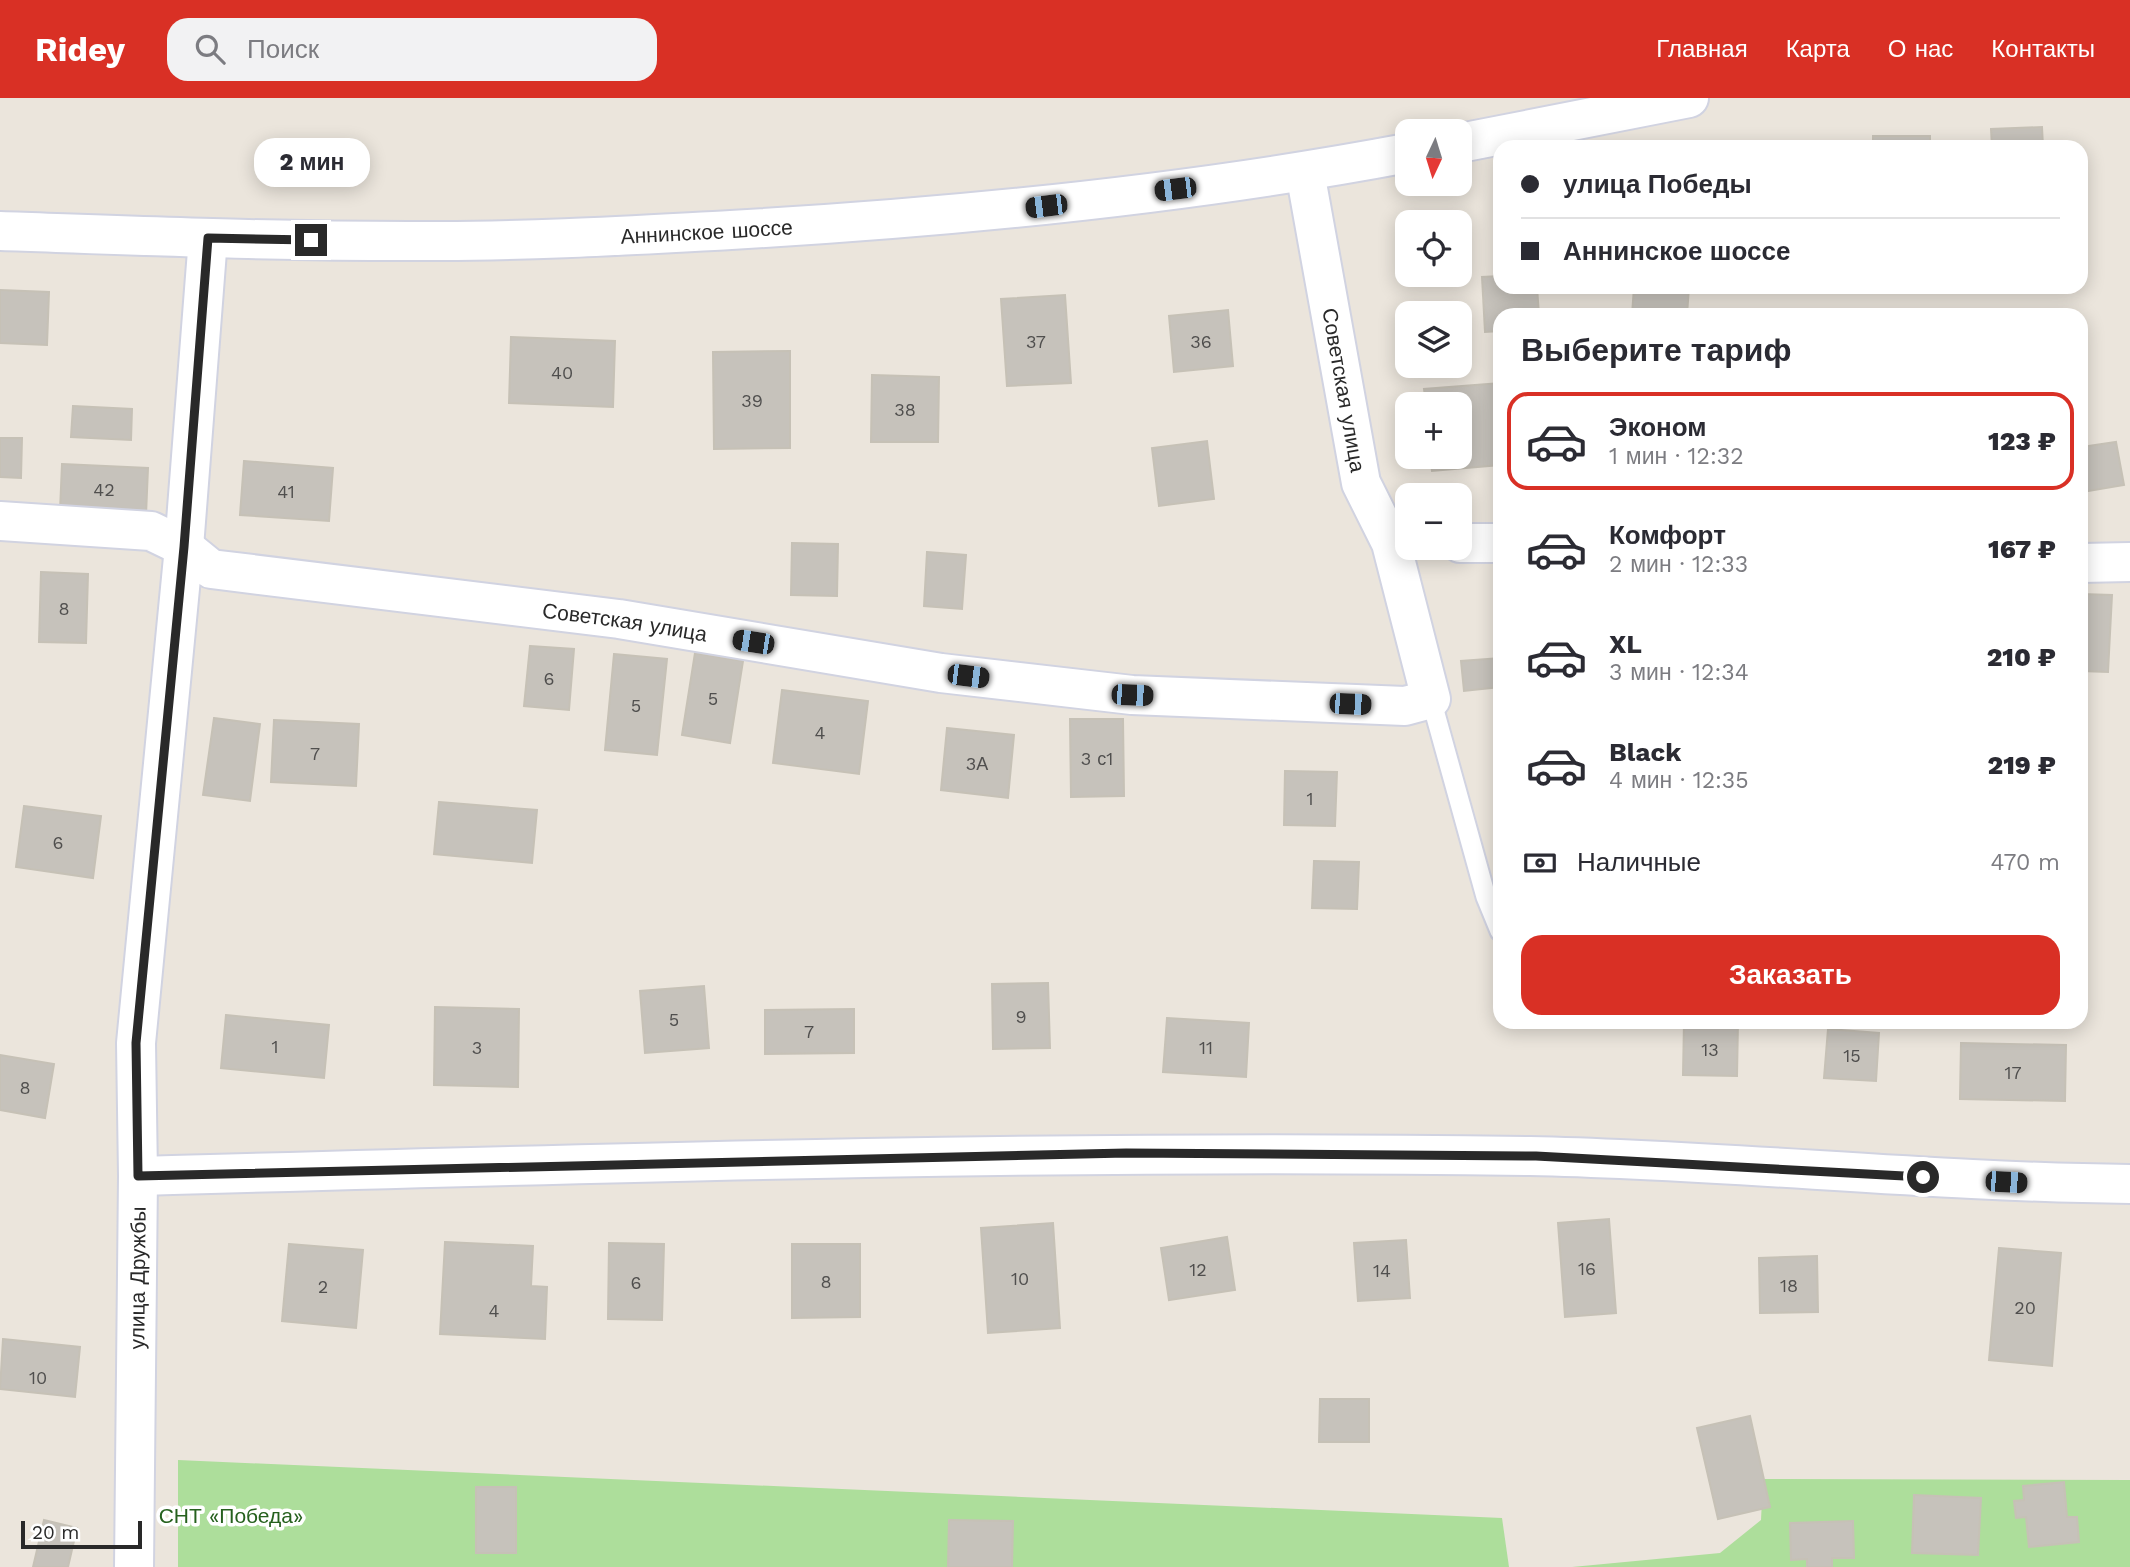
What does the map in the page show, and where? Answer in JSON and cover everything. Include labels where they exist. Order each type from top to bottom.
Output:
[{"type":"street","points":[[1472,141],[1689,98]]},
{"type":"street","name":"Аннинское шоссе","points":[[0,231],[208,238],[452,241],[580,238],[784,227],[1020,209],[1305,172],[1395,155]]},
{"type":"street","name":"Советская улица","points":[[1305,172],[1361,483],[1395,537]]},
{"type":"street","name":"улица Дружбы","points":[[134,1567],[138,1176],[136,1043],[184,547],[208,238]]},
{"type":"street","name":"Советская улица","points":[[0,521],[151,531],[184,547],[211,569],[619,620],[941,673],[1132,695],[1405,706],[1431,699],[1402,560]]},
{"type":"street","points":[[1472,543],[1493,543]]},
{"type":"street","points":[[2088,563],[2130,562]]},
{"type":"street","points":[[138,1176],[1139,1153],[1536,1156],[2034,1183],[2130,1184]]},
{"type":"lane","points":[[1431,699],[1493,914]]},
{"type":"green space","name":"СНТ «Победа»","points":[[178,1460],[1502,1518],[1509,1567],[178,1567]]},
{"type":"green space","points":[[1763,1479],[2130,1480],[2130,1567],[1572,1567],[1720,1553],[1761,1520]]},
{"type":"building","points":[[2042,127],[2043,140],[1992,140],[1991,129]]},
{"type":"building","points":[[1873,136],[1930,136],[1930,140],[1873,140]]},
{"type":"building","points":[[1493,276],[1493,294],[1538,294],[1538,308],[1493,308],[1493,331],[1485,332],[1482,277]]},
{"type":"building","points":[[0,290],[49,292],[47,345],[0,343]]},
{"type":"building","points":[[1634,294],[1688,294],[1688,308],[1632,308]]},
{"type":"building","points":[[1065,295],[1071,383],[1007,386],[1001,299]]},
{"type":"building","points":[[1228,310],[1233,366],[1174,372],[1169,316]]},
{"type":"building","points":[[511,337],[615,341],[613,407],[509,403]]},
{"type":"building","points":[[790,351],[790,448],[714,449],[713,352]]},
{"type":"building","points":[[872,375],[939,377],[938,442],[871,442]]},
{"type":"building","points":[[1493,384],[1493,466],[1472,467],[1472,392],[1424,392],[1424,389]]},
{"type":"building","points":[[73,406],[132,409],[131,440],[71,437]]},
{"type":"building","points":[[0,438],[22,438],[21,478],[0,477]]},
{"type":"building","points":[[1207,441],[1214,499],[1159,506],[1152,448]]},
{"type":"building","points":[[2116,442],[2124,485],[2088,491],[2088,446]]},
{"type":"building","points":[[244,461],[333,468],[329,521],[240,515]]},
{"type":"building","points":[[62,464],[148,468],[146,515],[60,511]]},
{"type":"building","points":[[792,543],[838,544],[837,596],[791,595]]},
{"type":"building","points":[[927,552],[966,555],[962,609],[924,606]]},
{"type":"building","points":[[41,572],[88,574],[86,643],[39,642]]},
{"type":"building","points":[[2088,594],[2112,595],[2108,672],[2088,671]]},
{"type":"building","points":[[530,646],[574,649],[569,710],[524,706]]},
{"type":"building","points":[[695,653],[743,661],[730,743],[682,735]]},
{"type":"building","points":[[614,654],[667,659],[657,755],[605,750]]},
{"type":"building","points":[[1493,659],[1493,688],[1464,691],[1461,661]]},
{"type":"building","points":[[782,690],[868,701],[859,774],[773,763]]},
{"type":"building","points":[[214,718],[260,724],[250,801],[203,795]]},
{"type":"building","points":[[1070,719],[1123,719],[1124,796],[1071,797]]},
{"type":"building","points":[[274,720],[359,724],[356,786],[271,782]]},
{"type":"building","points":[[947,728],[1014,735],[1008,798],[941,790]]},
{"type":"building","points":[[1285,771],[1337,772],[1335,826],[1284,825]]},
{"type":"building","points":[[439,802],[537,810],[532,863],[434,854]]},
{"type":"building","points":[[24,806],[101,816],[93,878],[16,867]]},
{"type":"building","points":[[1314,861],[1359,862],[1357,909],[1312,908]]},
{"type":"building","points":[[1048,983],[1050,1048],[993,1049],[992,984]]},
{"type":"building","points":[[704,986],[709,1048],[645,1053],[640,991]]},
{"type":"building","points":[[435,1007],[519,1009],[518,1087],[434,1085]]},
{"type":"building","points":[[854,1009],[854,1053],[765,1054],[765,1010]]},
{"type":"building","points":[[226,1015],[329,1025],[324,1078],[221,1068]]},
{"type":"building","points":[[1167,1018],[1249,1023],[1246,1077],[1163,1072]]},
{"type":"building","points":[[1684,1029],[1738,1029],[1737,1076],[1683,1075]]},
{"type":"building","points":[[1828,1029],[1879,1033],[1876,1081],[1824,1078]]},
{"type":"building","points":[[1961,1043],[2066,1045],[2065,1101],[1960,1099]]},
{"type":"building","points":[[0,1055],[54,1064],[45,1118],[0,1110]]},
{"type":"building","points":[[1609,1219],[1616,1313],[1565,1317],[1558,1223]]},
{"type":"building","points":[[1053,1223],[1060,1328],[988,1333],[981,1228]]},
{"type":"building","points":[[1227,1237],[1235,1290],[1169,1300],[1161,1248]]},
{"type":"building","points":[[1406,1240],[1410,1298],[1358,1301],[1354,1243]]},
{"type":"building","points":[[445,1242],[533,1246],[531,1286],[547,1287],[545,1339],[440,1334]]},
{"type":"building","points":[[609,1243],[664,1244],[662,1320],[608,1319]]},
{"type":"building","points":[[289,1244],[363,1250],[356,1328],[282,1321]]},
{"type":"building","points":[[792,1244],[860,1244],[860,1317],[792,1318]]},
{"type":"building","points":[[1999,1248],[2061,1253],[2052,1366],[1989,1360]]},
{"type":"building","points":[[1817,1256],[1818,1312],[1760,1313],[1759,1258]]},
{"type":"building","points":[[3,1339],[80,1347],[75,1397],[0,1389]]},
{"type":"building","points":[[1320,1399],[1369,1399],[1369,1442],[1319,1442]]},
{"type":"building","points":[[1750,1416],[1770,1507],[1718,1519],[1697,1428]]},
{"type":"building","points":[[2064,1482],[2067,1517],[2077,1517],[2079,1542],[2029,1547],[2026,1517],[2016,1518],[2014,1501],[2024,1500],[2023,1486]]},
{"type":"building","points":[[476,1487],[516,1487],[516,1553],[476,1553]]},
{"type":"building","points":[[1914,1495],[1981,1498],[1978,1555],[1912,1553]]},
{"type":"building","points":[[44,1520],[77,1528],[68,1567],[33,1567]]},
{"type":"building","points":[[949,1520],[1013,1521],[1012,1567],[948,1567]]},
{"type":"building","points":[[1853,1521],[1854,1558],[1832,1558],[1832,1567],[1807,1567],[1807,1559],[1791,1560],[1790,1523]]},
{"type":"route","points":[[311,240],[208,238],[184,547],[136,1043],[138,1176],[1126,1153],[1536,1156],[1923,1177]]}]
